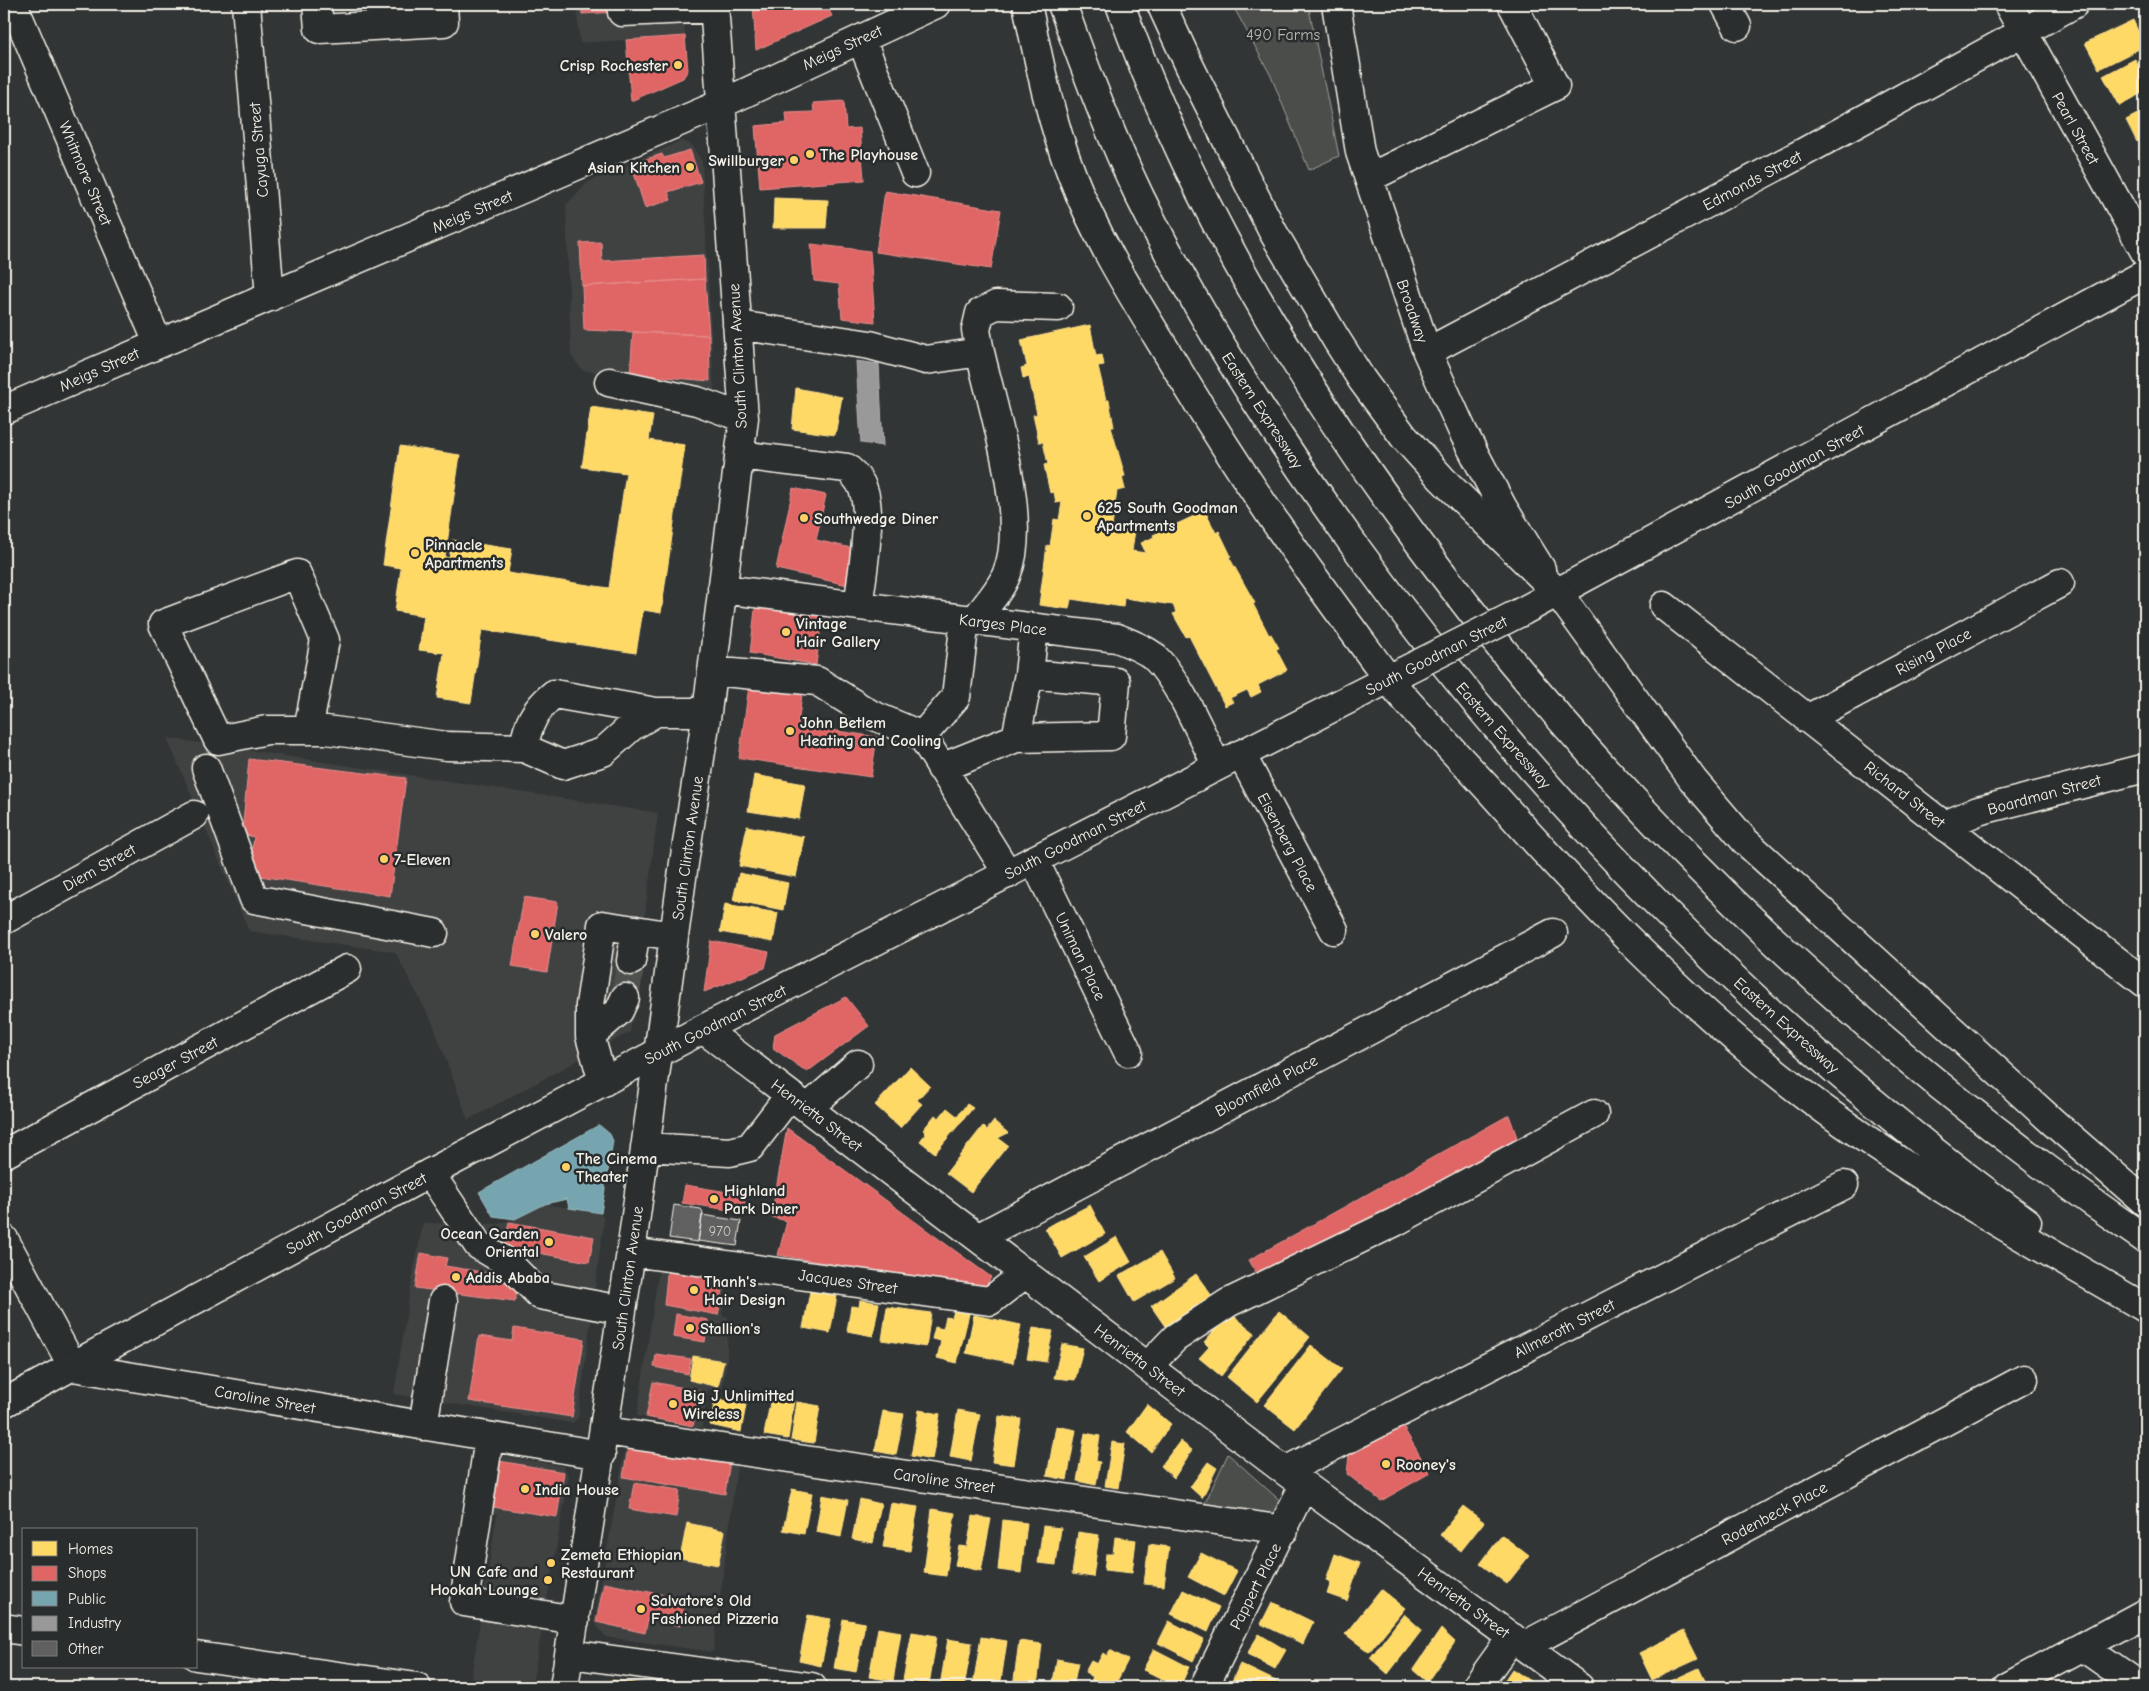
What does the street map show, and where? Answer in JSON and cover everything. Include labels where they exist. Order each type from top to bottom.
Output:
[{"type":"main road","name":"Whitmore Street","points":[[13,4],[158,342]]},
{"type":"main road","name":"Cayuga Street","points":[[246,4],[270,297]]},
{"type":"main road","points":[[317,4],[319,29],[444,22],[443,4]]},
{"type":"main road","points":[[622,4],[622,12],[665,7],[714,6]]},
{"type":"main road","name":"Meigs Street","points":[[4,410],[158,342],[270,297],[721,104],[861,38],[895,13],[936,4]]},
{"type":"main road","points":[[1027,4],[1055,125],[1073,179],[1098,231],[1153,330],[1285,538],[1396,675],[1602,913],[1673,984],[1740,1044],[1797,1090],[1913,1170],[1991,1218],[2145,1306]]},
{"type":"main road","name":"Eastern Expressway","points":[[1062,4],[1089,79],[1125,165],[1173,262],[1220,343],[1336,521],[1432,650],[1491,723],[1582,824],[1652,897],[1724,968],[1812,1049],[1976,1183],[2145,1306]]},
{"type":"main road","points":[[1120,4],[1174,139],[1215,222],[1272,324],[1322,404],[1389,502],[1518,670],[1658,827],[1717,887],[1810,975],[1904,1058],[1970,1111],[2145,1239]]},
{"type":"main road","points":[[1161,4],[1203,93],[1273,232],[1307,292],[1362,380],[1398,430],[1427,463],[1558,593],[1693,780],[1745,841],[2054,1124],[2145,1202]]},
{"type":"main road","name":"Broadway","points":[[1336,4],[1360,152],[1427,352],[1463,432],[1483,470],[1525,545],[1558,593]]},
{"type":"main road","points":[[1369,178],[1555,86],[1512,4]]},
{"type":"main road","name":"Pearl Street","points":[[2008,4],[2145,252]]},
{"type":"main road","name":"Edmonds Street","points":[[1427,352],[1804,152],[2074,4]]},
{"type":"main road","name":"South Clinton Avenue","points":[[564,1687],[631,1252],[707,712],[744,418],[714,6]]},
{"type":"main road","points":[[861,38],[915,173]]},
{"type":"main road","name":"South Goodman Street","points":[[4,1403],[430,1173],[703,1029],[1558,593],[2145,274]]},
{"type":"main road","points":[[922,736],[956,697],[970,620],[1006,575],[1010,564],[1014,527],[1012,495],[976,330],[980,313],[996,305],[1058,307]]},
{"type":"main road","points":[[737,325],[870,345],[926,360],[980,352]]},
{"type":"main road","points":[[609,382],[696,401],[744,418]]},
{"type":"main road","points":[[739,455],[847,468],[856,476],[864,491],[867,530],[858,606]]},
{"type":"main road","points":[[308,730],[325,640],[297,574],[163,624],[218,740],[267,730],[308,730],[326,730],[447,746],[524,748],[563,765],[603,752],[631,727],[656,712]]},
{"type":"main road","points":[[1006,575],[1027,627],[1029,674],[1016,738]]},
{"type":"main road","name":"Rising Place","points":[[1807,719],[2060,583]]},
{"type":"main road","name":"Karges Place","points":[[722,589],[1117,638],[1137,645],[1153,656],[1176,688],[1217,766]]},
{"type":"main road","name":"Richard Street","points":[[1664,606],[1807,719],[1945,824],[2145,984]]},
{"type":"main road","points":[[712,671],[817,681],[870,714],[922,736],[1008,874]]},
{"type":"main road","points":[[941,768],[1016,738],[1111,736],[1116,682],[1029,674]]},
{"type":"main road","points":[[524,748],[527,728],[541,704],[554,694],[656,712],[707,712]]},
{"type":"main road","name":"Eisenberg Place","points":[[1242,754],[1334,930]]},
{"type":"main road","points":[[206,768],[254,899],[434,933]]},
{"type":"main road","name":"Boardman Street","points":[[1945,824],[1978,811],[2145,768]]},
{"type":"main road","name":"Diem Street","points":[[4,920],[194,815]]},
{"type":"main road","name":"Uniman Place","points":[[1034,860],[1128,1052]]},
{"type":"main road","points":[[603,1082],[590,1036],[590,1005],[602,925],[674,936]]},
{"type":"main road","points":[[631,961],[636,930]]},
{"type":"main road","name":"Bloomfield Place","points":[[979,1237],[1554,933]]},
{"type":"main road","name":"Seager Street","points":[[4,1154],[347,969]]},
{"type":"main road","points":[[590,1036],[619,1012],[625,998]]},
{"type":"main road","name":"Henrietta Street","points":[[703,1029],[1295,1478],[1579,1687]]},
{"type":"main road","points":[[645,1147],[730,1152],[750,1147],[799,1101],[858,1064]]},
{"type":"main road","points":[[1148,1366],[1175,1338],[1228,1303],[1395,1222],[1594,1114]]},
{"type":"main road","points":[[430,1173],[478,1245],[508,1263],[540,1295],[622,1310]]},
{"type":"main road","name":"Allmeroth Street","points":[[1295,1478],[1844,1185]]},
{"type":"main road","points":[[4,1239],[73,1367]]},
{"type":"main road","name":"Jacques Street","points":[[631,1252],[990,1301],[1026,1274]]},
{"type":"main road","points":[[423,1426],[443,1301]]},
{"type":"main road","name":"Caroline Street","points":[[73,1367],[489,1438],[603,1443],[1284,1530]]},
{"type":"main road","name":"Rodenbeck Place","points":[[1518,1642],[2024,1379]]},
{"type":"main road","points":[[489,1438],[464,1602],[575,1620]]},
{"type":"main road","name":"Pappert Place","points":[[1204,1687],[1284,1530],[1295,1478]]},
{"type":"main road","points":[[2007,1687],[2145,1613]]},
{"type":"main road","points":[[4,1628],[22,1631]]},
{"type":"main road","points":[[1476,1687],[1518,1642]]},
{"type":"main road","points":[[2083,1647],[2140,1687]]},
{"type":"main road","points":[[570,1654],[812,1687]]},
{"type":"main road","points":[[198,1656],[417,1687]]},
{"type":"shaded area","points":[[576,4],[683,4],[685,36],[580,43]]},
{"type":"shaded area","points":[[681,141],[692,145],[702,162],[714,390],[582,370],[571,356],[566,205],[588,182]]},
{"type":"shaded area","points":[[167,738],[658,813],[630,1032],[468,1120],[433,1024],[395,952],[249,931]]},
{"type":"shaded area","points":[[545,1204],[601,1213],[604,1220],[578,1418],[572,1423],[394,1394],[410,1290],[423,1223],[498,1224],[515,1219]]},
{"type":"shaded area","points":[[660,1262],[729,1270],[722,1315],[728,1317],[727,1360],[722,1389],[708,1390],[702,1427],[698,1428],[637,1416]]},
{"type":"shaded area","points":[[627,1439],[739,1451],[713,1652],[606,1637],[594,1622]]},
{"type":"shaded area","points":[[492,1454],[562,1466],[569,1476],[532,1685],[471,1678],[497,1514],[480,1511]]},
{"type":"green space","name":"490 Farms","points":[[1232,4],[1308,4],[1339,156],[1309,170],[1271,76]]},
{"type":"green space","points":[[1228,1454],[1285,1505],[1275,1519],[1204,1505]]},
{"type":"building: Homes","points":[[2133,20],[2145,46],[2099,69],[2085,43]]},
{"type":"building: Homes","points":[[2135,59],[2145,76],[2145,91],[2120,106],[2103,76]]},
{"type":"building: Homes","points":[[2145,110],[2145,138],[2137,142],[2126,120]]},
{"type":"building: Homes","points":[[774,198],[828,200],[826,228],[773,228]]},
{"type":"building: Homes","name":"625 South Goodman Apartments","points":[[1090,325],[1096,356],[1102,355],[1104,365],[1098,366],[1106,400],[1109,400],[1114,427],[1111,427],[1125,476],[1122,477],[1125,489],[1117,491],[1112,527],[1135,530],[1132,551],[1146,553],[1141,543],[1154,537],[1153,535],[1205,511],[1216,533],[1219,531],[1231,556],[1229,557],[1255,603],[1253,604],[1269,635],[1271,634],[1279,648],[1276,649],[1287,670],[1258,685],[1261,692],[1251,697],[1247,690],[1230,698],[1233,702],[1225,706],[1189,636],[1186,637],[1173,614],[1176,612],[1173,605],[1124,598],[1123,607],[1071,599],[1069,609],[1039,605],[1047,545],[1050,546],[1054,519],[1059,520],[1062,502],[1056,503],[1054,492],[1050,493],[1044,465],[1048,464],[1043,442],[1039,442],[1033,415],[1037,414],[1029,377],[1023,378],[1021,368],[1027,366],[1021,340]]},
{"type":"building: Homes","points":[[796,388],[842,397],[835,435],[792,429]]},
{"type":"building: Homes","name":"Pinnacle Apartments","points":[[591,407],[653,416],[649,440],[685,445],[661,613],[643,610],[636,653],[482,630],[471,703],[437,698],[444,653],[419,650],[424,616],[395,611],[401,568],[383,565],[400,446],[460,455],[445,557],[449,558],[452,540],[512,549],[508,573],[609,588],[626,473],[582,467]]},
{"type":"building: Homes","points":[[754,775],[805,784],[799,819],[748,811]]},
{"type":"building: Homes","points":[[747,826],[804,837],[796,877],[739,866]]},
{"type":"building: Homes","points":[[739,873],[788,883],[783,910],[733,900]]},
{"type":"building: Homes","points":[[725,904],[778,913],[773,942],[720,932]]},
{"type":"building: Homes","points":[[910,1067],[930,1086],[917,1100],[922,1104],[900,1128],[875,1105]]},
{"type":"building: Homes","points":[[967,1104],[973,1108],[935,1153],[920,1141],[926,1133],[923,1130],[935,1115],[939,1118],[947,1108],[957,1116]]},
{"type":"building: Homes","points":[[994,1121],[1008,1133],[998,1138],[1008,1145],[971,1192],[946,1173],[983,1126],[987,1130]]},
{"type":"building: Homes","points":[[1090,1205],[1105,1234],[1062,1258],[1045,1228]]},
{"type":"building: Homes","points":[[1117,1237],[1131,1262],[1099,1281],[1084,1257]]},
{"type":"building: Homes","points":[[1160,1252],[1175,1278],[1134,1302],[1119,1276]]},
{"type":"building: Homes","points":[[1196,1274],[1217,1303],[1171,1335],[1151,1306]]},
{"type":"building: Homes","points":[[810,1291],[837,1296],[830,1333],[803,1328]]},
{"type":"building: Homes","points":[[860,1300],[879,1303],[873,1336],[847,1331],[851,1306],[859,1307]]},
{"type":"building: Homes","points":[[887,1307],[931,1313],[926,1347],[882,1340]]},
{"type":"building: Homes","points":[[955,1307],[970,1310],[957,1363],[937,1358],[941,1341],[932,1339],[935,1327],[943,1329],[946,1317],[952,1318]]},
{"type":"building: Homes","points":[[1279,1311],[1310,1337],[1257,1402],[1227,1377]]},
{"type":"building: Homes","points":[[1230,1313],[1255,1333],[1221,1376],[1199,1358],[1209,1347],[1204,1342]]},
{"type":"building: Homes","points":[[974,1315],[1021,1325],[1013,1363],[966,1353]]},
{"type":"building: Homes","points":[[1033,1328],[1053,1331],[1046,1362],[1027,1359]]},
{"type":"building: Homes","points":[[1062,1344],[1083,1348],[1075,1380],[1054,1378]]},
{"type":"building: Homes","points":[[1311,1345],[1342,1369],[1295,1429],[1264,1405]]},
{"type":"building: Homes","points":[[693,1356],[724,1361],[718,1387],[689,1380]]},
{"type":"building: Homes","points":[[771,1397],[794,1400],[788,1439],[764,1435]]},
{"type":"building: Homes","points":[[715,1398],[746,1405],[741,1432],[710,1425]]},
{"type":"building: Homes","points":[[797,1402],[820,1406],[814,1443],[791,1440]]},
{"type":"building: Homes","points":[[1147,1404],[1171,1424],[1151,1452],[1127,1432]]},
{"type":"building: Homes","points":[[919,1410],[940,1414],[932,1460],[911,1456]]},
{"type":"building: Homes","points":[[958,1410],[980,1414],[971,1461],[950,1457]]},
{"type":"building: Homes","points":[[883,1411],[904,1414],[896,1455],[875,1451]]},
{"type":"building: Homes","points":[[999,1416],[1021,1419],[1014,1465],[992,1462]]},
{"type":"building: Homes","points":[[1056,1426],[1076,1430],[1067,1480],[1047,1476]]},
{"type":"building: Homes","points":[[1085,1433],[1100,1436],[1096,1461],[1100,1462],[1096,1485],[1077,1481]]},
{"type":"building: Homes","points":[[1180,1441],[1192,1450],[1174,1478],[1161,1466]]},
{"type":"building: Homes","points":[[1112,1442],[1125,1444],[1118,1488],[1105,1486]]},
{"type":"building: Homes","points":[[1208,1462],[1217,1468],[1202,1498],[1190,1487]]},
{"type":"building: Homes","points":[[792,1489],[812,1493],[804,1534],[783,1530]]},
{"type":"building: Homes","points":[[822,1495],[848,1500],[841,1537],[816,1532]]},
{"type":"building: Homes","points":[[860,1499],[881,1504],[873,1543],[852,1539]]},
{"type":"building: Homes","points":[[891,1503],[918,1507],[910,1551],[883,1547]]},
{"type":"building: Homes","points":[[1463,1506],[1484,1522],[1461,1551],[1440,1535]]},
{"type":"building: Homes","points":[[932,1509],[955,1513],[946,1576],[924,1573]]},
{"type":"building: Homes","points":[[973,1516],[991,1519],[981,1571],[955,1565],[959,1546],[967,1547]]},
{"type":"building: Homes","points":[[1003,1520],[1027,1523],[1021,1573],[998,1570]]},
{"type":"building: Homes","points":[[687,1523],[725,1531],[718,1565],[680,1558]]},
{"type":"building: Homes","points":[[1043,1526],[1061,1528],[1056,1565],[1038,1563]]},
{"type":"building: Homes","points":[[1078,1532],[1099,1535],[1093,1577],[1072,1574]]},
{"type":"building: Homes","points":[[1502,1535],[1529,1556],[1507,1584],[1480,1564]]},
{"type":"building: Homes","points":[[1115,1537],[1136,1540],[1132,1573],[1104,1570],[1106,1554],[1113,1554]]},
{"type":"building: Homes","points":[[1149,1544],[1169,1547],[1164,1586],[1144,1584]]},
{"type":"building: Homes","points":[[1201,1553],[1237,1571],[1224,1596],[1188,1577]]},
{"type":"building: Homes","points":[[1335,1554],[1360,1563],[1347,1601],[1327,1594],[1331,1582],[1326,1580]]},
{"type":"building: Homes","points":[[1381,1589],[1405,1608],[1369,1652],[1345,1634]]},
{"type":"building: Homes","points":[[1183,1590],[1219,1607],[1208,1632],[1171,1614]]},
{"type":"building: Homes","points":[[1272,1602],[1313,1622],[1303,1644],[1261,1624]]},
{"type":"building: Homes","points":[[1404,1614],[1422,1630],[1388,1674],[1370,1658]]},
{"type":"building: Homes","points":[[808,1615],[831,1619],[821,1666],[799,1661]]},
{"type":"building: Homes","points":[[843,1619],[865,1623],[856,1672],[834,1668]]},
{"type":"building: Homes","points":[[1169,1621],[1204,1639],[1193,1661],[1158,1643]]},
{"type":"building: Homes","points":[[878,1628],[901,1632],[893,1681],[869,1677]]},
{"type":"building: Homes","points":[[1441,1629],[1455,1642],[1427,1682],[1413,1670]]},
{"type":"building: Homes","points":[[1684,1631],[1698,1659],[1652,1680],[1639,1653]]},
{"type":"building: Homes","points":[[912,1632],[937,1636],[929,1685],[903,1680]]},
{"type":"building: Homes","points":[[1259,1634],[1286,1650],[1275,1669],[1247,1654]]},
{"type":"building: Homes","points":[[981,1637],[1007,1641],[1000,1687],[973,1685]]},
{"type":"building: Homes","points":[[948,1639],[972,1643],[964,1687],[940,1685]]},
{"type":"building: Homes","points":[[1019,1641],[1042,1644],[1037,1687],[1013,1687]]},
{"type":"building: Homes","points":[[1154,1649],[1189,1667],[1180,1687],[1143,1670]]},
{"type":"building: Homes","points":[[1110,1650],[1128,1660],[1114,1687],[1087,1687],[1093,1677],[1085,1672],[1091,1661],[1097,1664],[1103,1653],[1107,1656]]},
{"type":"building: Homes","points":[[1057,1659],[1078,1663],[1073,1687],[1052,1687]]},
{"type":"building: Homes","points":[[1240,1664],[1282,1684],[1281,1687],[1235,1687],[1230,1685]]},
{"type":"building: Homes","points":[[1699,1668],[1708,1687],[1664,1687],[1662,1685]]},
{"type":"building: Homes","points":[[1512,1669],[1539,1687],[1500,1687]]},
{"type":"building: Homes","points":[[611,1680],[662,1687],[610,1687]]},
{"type":"building: Homes","points":[[2080,1680],[2090,1687],[2074,1687]]},
{"type":"building: Homes","points":[[1136,1681],[1148,1687],[1133,1687]]},
{"type":"building: Shops","points":[[581,4],[617,4],[617,12],[582,14]]},
{"type":"building: Shops","points":[[753,4],[826,4],[832,16],[756,50]]},
{"type":"building: Shops","points":[[685,36],[688,70],[683,78],[631,101],[626,40]]},
{"type":"building: Shops","name":"The Playhouse","points":[[844,101],[846,129],[860,128],[864,180],[760,188],[755,126],[787,123],[786,113],[814,112],[813,103]]},
{"type":"building: Shops","points":[[690,150],[701,182],[668,192],[671,200],[645,208],[631,164],[662,154],[664,158]]},
{"type":"building: Shops","points":[[885,191],[1001,210],[991,269],[876,252]]},
{"type":"building: Shops","points":[[601,242],[602,261],[704,255],[705,279],[582,286],[580,243]]},
{"type":"building: Shops","points":[[811,244],[870,251],[875,322],[842,318],[839,284],[814,281]]},
{"type":"building: Shops","points":[[705,279],[709,335],[584,330],[582,286]]},
{"type":"building: Shops","points":[[633,332],[709,335],[710,381],[630,374]]},
{"type":"building: Shops","name":"Southwedge Diner","points":[[793,488],[826,495],[816,540],[860,550],[852,586],[776,569]]},
{"type":"building: Shops","name":"Vintage Hair Gallery","points":[[756,601],[823,611],[816,665],[750,653]]},
{"type":"building: Shops","name":"John Betlem Heating and Cooling","points":[[750,679],[803,687],[798,725],[877,737],[871,777],[739,758]]},
{"type":"building: Shops","points":[[249,759],[406,778],[390,896],[260,876],[251,858],[254,837],[242,834]]},
{"type":"building: Shops","name":"Valero","points":[[524,897],[558,902],[547,972],[512,966]]},
{"type":"building: Shops","points":[[711,941],[769,952],[765,968],[704,992]]},
{"type":"building: Shops","points":[[846,997],[869,1026],[807,1072],[773,1048],[775,1034]]},
{"type":"building: Shops","points":[[1509,1115],[1518,1140],[1319,1256],[1311,1247],[1258,1276],[1249,1260]]},
{"type":"building: Shops","points":[[787,1128],[991,1277],[984,1290],[778,1255],[787,1221],[771,1217]]},
{"type":"building: Shops","name":"Highland Park Diner","points":[[685,1185],[746,1195],[743,1212],[682,1203]]},
{"type":"building: Shops","name":"Ocean Garden Oriental","points":[[509,1222],[594,1237],[589,1262],[504,1247]]},
{"type":"building: Shops","name":"Addis Ababa","points":[[421,1253],[447,1258],[445,1266],[495,1274],[494,1280],[518,1284],[515,1301],[415,1288]]},
{"type":"building: Shops","name":"Thanh's Hair Design","points":[[668,1265],[726,1275],[718,1315],[664,1305]]},
{"type":"building: Shops","name":"Stallion's","points":[[676,1314],[708,1320],[705,1342],[673,1337]]},
{"type":"building: Shops","points":[[514,1328],[584,1339],[572,1417],[469,1401],[479,1336],[512,1341]]},
{"type":"building: Shops","points":[[656,1354],[691,1359],[688,1374],[654,1367]]},
{"type":"building: Shops","name":"Big J Unlimitted Wireless","points":[[653,1382],[700,1391],[693,1426],[646,1417]]},
{"type":"building: Shops","name":"Rooney's","points":[[1402,1425],[1430,1473],[1381,1501],[1347,1474],[1349,1455]]},
{"type":"building: Shops","name":"India House","points":[[630,1437],[731,1454],[725,1494],[623,1477]]},
{"type":"building: Shops","name":"India House","points":[[493,1460],[564,1472],[557,1517],[486,1506]]},
{"type":"building: Shops","points":[[634,1483],[680,1490],[676,1517],[629,1509]]},
{"type":"building: Shops","name":"Salvatore's Old Fashioned Pizzeria","points":[[604,1583],[685,1599],[680,1626],[648,1619],[645,1633],[596,1622]]},
{"type":"building: Public","name":"The Cinema Theater","points":[[599,1125],[610,1134],[613,1141],[601,1213],[569,1208],[567,1199],[545,1204],[515,1219],[493,1216],[479,1192]]},
{"type":"building: Industry","points":[[856,361],[879,364],[883,446],[861,443]]},
{"type":"building: Other","points":[[674,1205],[701,1209],[703,1212],[698,1242],[669,1238]]},
{"type":"building: Other","points":[[702,1215],[741,1221],[737,1246],[698,1241]]},
{"type":"tunnel","points":[[625,998],[631,961]]},
{"type":"place","name":"Crisp Rochester","points":[[678,65]]},
{"type":"place","name":"The Playhouse","points":[[810,154]]},
{"type":"place","name":"Swillburger","points":[[794,160]]},
{"type":"place","name":"Asian Kitchen","points":[[690,167]]},
{"type":"place","name":"625 South Goodman Apartments","points":[[1087,516]]},
{"type":"place","name":"Southwedge Diner","points":[[804,518]]},
{"type":"place","name":"Pinnacle Apartments","points":[[415,553]]},
{"type":"place","name":"Vintage Hair Gallery","points":[[786,632]]},
{"type":"place","name":"John Betlem Heating and Cooling","points":[[790,731]]},
{"type":"place","name":"7-Eleven","points":[[384,859]]},
{"type":"place","name":"Valero","points":[[535,934]]},
{"type":"place","name":"The Cinema Theater","points":[[566,1167]]},
{"type":"place","name":"Highland Park Diner","points":[[714,1199]]},
{"type":"place","name":"Ocean Garden Oriental","points":[[549,1242]]},
{"type":"place","name":"Addis Ababa","points":[[456,1277]]},
{"type":"place","name":"Thanh's Hair Design","points":[[694,1290]]},
{"type":"place","name":"Stallion's","points":[[690,1328]]},
{"type":"place","name":"Big J Unlimitted Wireless","points":[[673,1404]]},
{"type":"place","name":"Rooney's","points":[[1386,1464]]},
{"type":"place","name":"India House","points":[[525,1489]]},
{"type":"place","name":"Zemeta Ethiopian Restaurant","points":[[551,1563]]},
{"type":"place","name":"UN Cafe and Hookah Lounge","points":[[548,1580]]},
{"type":"place","name":"Salvatore's Old Fashioned Pizzeria","points":[[641,1609]]}]
